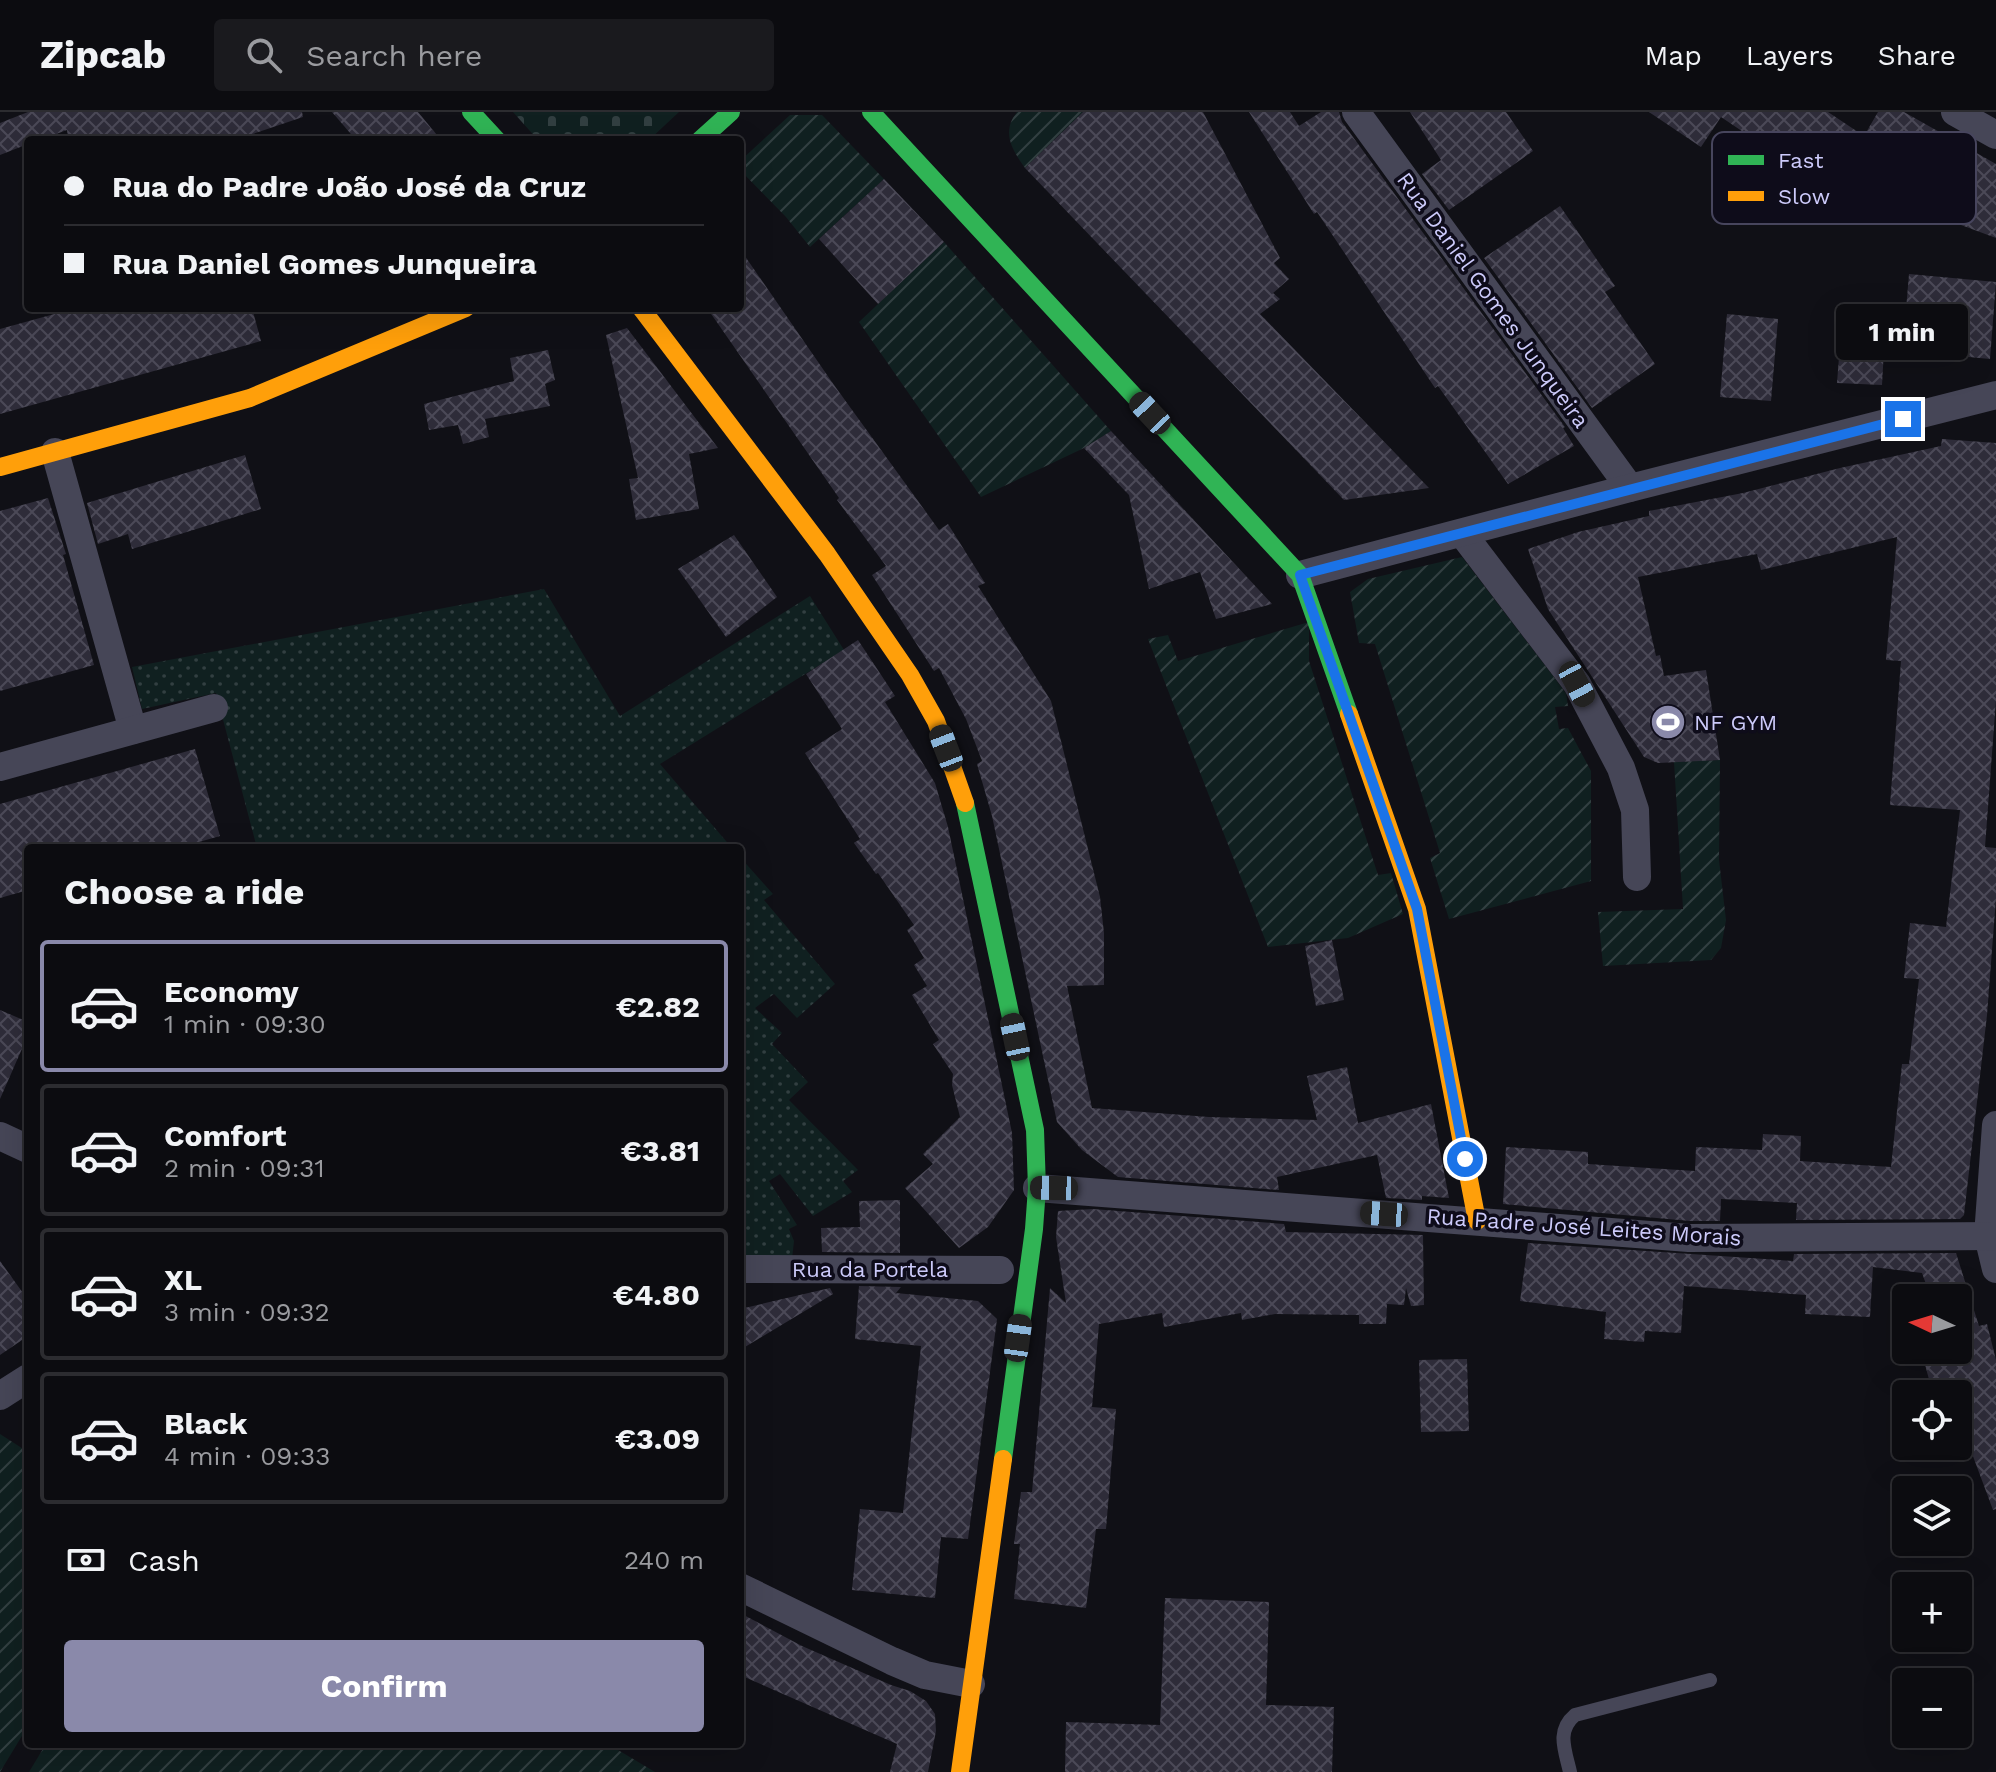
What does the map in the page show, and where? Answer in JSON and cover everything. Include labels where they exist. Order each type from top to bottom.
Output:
[{"type":"street","points":[[471,112],[493,136]]},
{"type":"street","points":[[704,136],[731,112]]},
{"type":"street","points":[[871,112],[1300,575],[1417,909],[1477,1221]]},
{"type":"street","name":"Rua Daniel Gomes Junqueira","points":[[1356,112],[1630,488]]},
{"type":"street","points":[[1955,112],[1996,135]]},
{"type":"street","points":[[0,467],[250,398],[456,312]]},
{"type":"street","points":[[644,312],[827,554],[910,675],[936,721],[970,821],[1035,1130],[1037,1188],[960,1772]]},
{"type":"street","points":[[1300,575],[1996,395]]},
{"type":"street","points":[[55,452],[133,730]]},
{"type":"street","points":[[1462,533],[1577,684],[1621,768],[1635,810],[1637,877]]},
{"type":"street","points":[[0,767],[214,708]]},
{"type":"street","points":[[1996,1125],[1992,1236],[1996,1269]]},
{"type":"street","points":[[0,1136],[24,1147]]},
{"type":"street","name":"Rua Padre José Leites Morais","points":[[1037,1188],[1689,1238],[1992,1236]]},
{"type":"street","points":[[1020,1322],[1000,1270],[1034,1229]]},
{"type":"street","name":"Rua da Portela","points":[[744,1269],[1000,1270]]},
{"type":"street","points":[[0,1396],[24,1381]]},
{"type":"street","points":[[744,1589],[925,1675],[971,1684]]},
{"type":"lane","points":[[1570,1772],[1562,1735],[1566,1722],[1575,1715],[1710,1680]]},
{"type":"green space","points":[[513,112],[679,112],[653,136],[534,136]]},
{"type":"green space","points":[[1017,112],[1083,112],[1025,168],[1009,134]]},
{"type":"green space","points":[[790,115],[822,115],[884,179],[810,247],[744,174],[744,157]]},
{"type":"green space","points":[[944,242],[1111,431],[1084,448],[981,497],[859,322]]},
{"type":"green space","points":[[1462,557],[1566,693],[1568,706],[1555,707],[1559,729],[1568,728],[1591,771],[1591,881],[1449,919],[1430,858],[1440,853],[1375,644],[1359,643],[1350,592],[1368,579]]},
{"type":"green space","points":[[544,589],[620,716],[810,596],[844,650],[660,764],[729,844],[256,844],[216,693],[142,709],[132,667]]},
{"type":"green space","points":[[1309,622],[1309,661],[1378,875],[1391,873],[1403,914],[1348,938],[1268,947],[1148,639],[1168,635],[1178,661]]},
{"type":"green space","points":[[1720,760],[1719,860],[1726,920],[1721,948],[1711,960],[1603,966],[1598,912],[1683,909],[1674,762]]},
{"type":"green space","points":[[744,861],[773,894],[764,900],[835,984],[797,1018],[774,994],[755,1008],[782,1033],[772,1044],[808,1082],[789,1100],[858,1170],[843,1181],[852,1192],[813,1216],[780,1174],[769,1181],[797,1225],[789,1229],[794,1241],[792,1259],[744,1259]]},
{"type":"green space","points":[[0,1434],[24,1449],[24,1733],[0,1772]]},
{"type":"green space","points":[[44,1748],[615,1748],[655,1772],[29,1772]]},
{"type":"building","points":[[28,112],[302,112],[303,117],[247,136],[68,136],[67,130],[51,136],[24,136],[24,146],[0,155],[0,123]]},
{"type":"building","points":[[332,112],[418,112],[438,136],[353,136]]},
{"type":"building","points":[[1083,112],[1203,112],[1280,258],[1274,263],[1289,279],[1273,293],[1280,299],[1260,314],[1429,488],[1344,500],[1025,168]]},
{"type":"building","points":[[1249,112],[1290,112],[1299,126],[1321,112],[1339,112],[1342,122],[1565,427],[1574,446],[1508,484],[1438,386],[1435,388],[1317,212],[1314,214]]},
{"type":"building","points":[[1410,112],[1506,112],[1533,151],[1449,210],[1422,174],[1441,160]]},
{"type":"building","points":[[1649,112],[1828,112],[1858,132],[1743,132],[1721,117],[1701,147]]},
{"type":"building","points":[[1878,112],[1904,112],[1939,132],[1866,132]]},
{"type":"building","points":[[1976,153],[1996,164],[1996,238],[1961,225],[1976,224]]},
{"type":"building","points":[[884,179],[944,242],[878,304],[819,239]]},
{"type":"building","points":[[1560,206],[1615,286],[1605,292],[1655,364],[1592,408],[1484,258]]},
{"type":"building","points":[[744,255],[939,530],[948,524],[985,583],[978,586],[1051,701],[1100,897],[1104,933],[1104,985],[1067,986],[1092,1108],[1209,1117],[1317,1120],[1307,1076],[1347,1067],[1358,1123],[1431,1104],[1449,1198],[1386,1198],[1377,1155],[1277,1177],[1279,1190],[1118,1177],[1082,1150],[1057,1122],[992,816],[977,764],[982,761],[966,719],[939,668],[934,671],[872,575],[886,566],[837,500],[839,498],[710,312],[744,312]]},
{"type":"building","points":[[1909,274],[1996,282],[1990,359],[1884,349],[1882,385],[1837,383],[1842,318],[1905,321]]},
{"type":"building","points":[[62,312],[253,312],[261,341],[0,414],[0,329]]},
{"type":"building","points":[[1727,314],[1778,319],[1771,401],[1720,397]]},
{"type":"building","points":[[627,328],[718,448],[689,454],[699,509],[636,520],[629,479],[638,478],[606,335]]},
{"type":"building","points":[[548,350],[555,380],[545,384],[550,406],[485,419],[489,437],[463,444],[458,425],[429,430],[424,404],[514,381],[510,358]]},
{"type":"building","points":[[1111,431],[1272,604],[1216,619],[1200,572],[1149,589],[1129,495],[1084,448]]},
{"type":"building","points":[[1942,439],[1996,443],[1996,700],[1985,847],[1996,848],[1996,898],[1987,1015],[1964,1215],[1960,1219],[1796,1220],[1797,1203],[1721,1199],[1720,1221],[1690,1221],[1503,1204],[1506,1147],[1588,1152],[1588,1164],[1695,1171],[1696,1147],[1762,1150],[1763,1134],[1801,1136],[1800,1161],[1891,1167],[1902,1064],[1909,1064],[1919,979],[1904,978],[1910,923],[1946,927],[1960,810],[1890,805],[1901,661],[1886,660],[1897,537],[1761,570],[1757,554],[1638,577],[1656,656],[1660,655],[1664,676],[1706,670],[1720,760],[1658,763],[1644,757],[1548,609],[1528,549],[1578,532],[1649,516],[1649,511],[1743,493],[1941,446]]},
{"type":"building","points":[[245,455],[261,509],[132,549],[128,534],[98,544],[87,503]]},
{"type":"building","points":[[48,498],[66,554],[63,555],[94,665],[0,691],[0,511]]},
{"type":"building","points":[[734,535],[777,597],[726,637],[678,569]]},
{"type":"building","points":[[858,640],[895,696],[885,702],[935,783],[948,827],[1012,1133],[1014,1190],[988,1227],[959,1248],[905,1188],[933,1164],[923,1154],[960,1117],[952,1085],[953,1074],[933,1044],[939,1040],[912,995],[927,986],[914,965],[924,958],[907,930],[914,925],[854,843],[860,839],[805,753],[842,729],[806,674]]},
{"type":"building","points":[[195,749],[220,836],[192,844],[24,844],[24,891],[0,898],[0,804]]},
{"type":"building","points":[[1332,940],[1344,1000],[1316,1006],[1305,946]]},
{"type":"building","points":[[0,1010],[24,1020],[24,1044],[0,1099]]},
{"type":"building","points":[[900,1200],[900,1253],[822,1252],[821,1228],[860,1227],[859,1201]]},
{"type":"building","points":[[1093,1209],[1284,1224],[1286,1232],[1423,1235],[1424,1305],[1411,1306],[1406,1288],[1404,1305],[1387,1304],[1386,1324],[1359,1324],[1359,1315],[1275,1314],[1242,1320],[1241,1313],[1164,1327],[1162,1313],[1099,1324],[1092,1407],[1116,1409],[1106,1529],[1096,1529],[1086,1608],[1014,1599],[1020,1544],[1014,1544],[1021,1492],[1032,1492],[1050,1288],[1066,1303],[1056,1237],[1058,1211]]},
{"type":"building","points":[[1528,1243],[1793,1261],[1794,1254],[1956,1253],[1966,1284],[1926,1284],[1922,1273],[1873,1267],[1870,1317],[1805,1314],[1806,1295],[1684,1286],[1681,1333],[1645,1331],[1644,1342],[1604,1339],[1606,1312],[1520,1301]]},
{"type":"building","points":[[0,1261],[24,1294],[24,1339],[0,1355]]},
{"type":"building","points":[[859,1286],[901,1287],[896,1293],[978,1301],[997,1319],[968,1539],[941,1537],[935,1598],[852,1590],[860,1509],[903,1513],[921,1346],[855,1339]]},
{"type":"building","points":[[830,1288],[833,1294],[744,1348],[744,1308]]},
{"type":"building","points":[[1972,1304],[1979,1326],[1987,1324],[1996,1360],[1996,1509],[1993,1510],[1972,1454],[1972,1380],[1929,1380],[1925,1364],[1972,1364]]},
{"type":"building","points":[[1467,1359],[1469,1431],[1421,1432],[1419,1360]]},
{"type":"building","points":[[1165,1598],[1269,1602],[1266,1705],[1334,1707],[1332,1772],[1065,1772],[1066,1722],[1160,1725]]},
{"type":"building","points":[[744,1615],[802,1646],[910,1691],[926,1701],[935,1714],[936,1731],[928,1772],[890,1772],[897,1744],[744,1677]]},
{"type":"traffic: fast","points":[[471,112],[493,136]]},
{"type":"traffic: fast","points":[[704,136],[731,112]]},
{"type":"traffic: fast","points":[[871,112],[1300,575],[1349,714]]},
{"type":"traffic: fast","points":[[965,803],[1035,1130],[1037,1188],[1034,1229],[1003,1459]]},
{"type":"traffic: slow","points":[[0,467],[250,398],[456,312]]},
{"type":"traffic: slow","points":[[644,312],[827,554],[910,675],[936,721],[965,803]]},
{"type":"traffic: slow","points":[[1349,714],[1417,909],[1477,1221]]},
{"type":"traffic: slow","points":[[960,1772],[1003,1459]]},
{"type":"place","name":"NF GYM","points":[[1668,722]]},
{"type":"route","points":[[1465,1159],[1417,909],[1300,575],[1903,419]]}]
